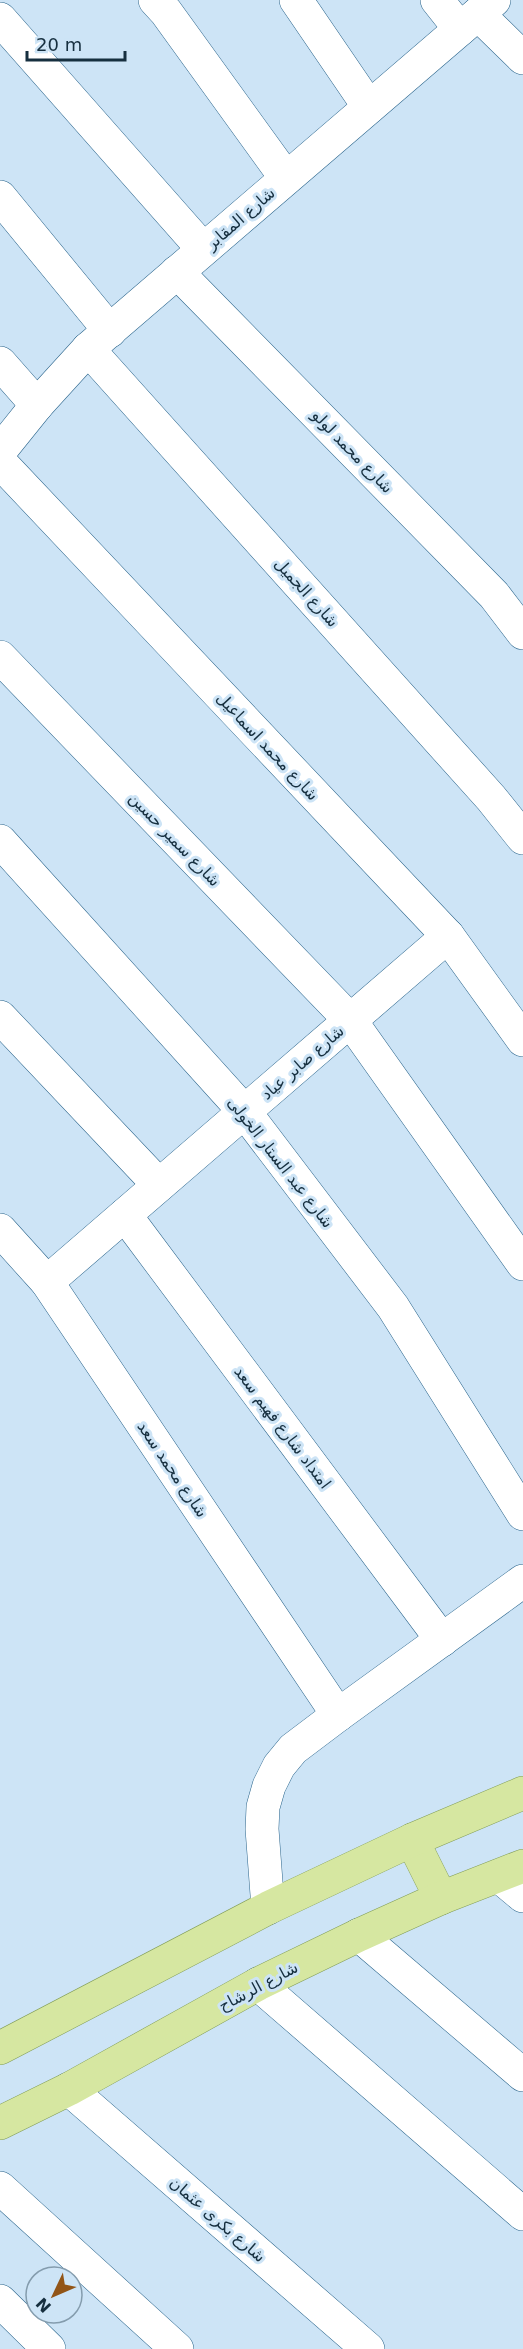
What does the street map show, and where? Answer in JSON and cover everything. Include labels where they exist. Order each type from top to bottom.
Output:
[{"type":"main road","points":[[0,2048],[268,1908],[412,1840],[523,1793]]},
{"type":"main road","points":[[412,1840],[441,1898]]},
{"type":"main road","name":"شارع الرشاح","points":[[0,2123],[69,2089],[258,1984],[359,1935],[441,1898],[515,1879]]},
{"type":"street","points":[[155,0],[286,178]]},
{"type":"street","points":[[296,0],[369,107]]},
{"type":"street","points":[[438,0],[478,14],[523,58]]},
{"type":"street","name":"شارع المقابر","points":[[0,451],[37,405],[99,340],[478,14]]},
{"type":"street","points":[[0,19],[203,249]]},
{"type":"street","name":"شارع الجميل","points":[[0,197],[99,340],[523,838]]},
{"type":"street","name":"شارع محمد لولو","points":[[177,272],[494,595],[523,633]]},
{"type":"street","points":[[0,363],[37,405]]},
{"type":"street","name":"شارع محمد اسماعيل","points":[[0,462],[448,936],[523,1040]]},
{"type":"street","name":"شارع سمير حسين","points":[[0,657],[350,1020],[523,1264]]},
{"type":"street","name":"شارع عبد الستار الخولى","points":[[0,841],[244,1112],[393,1307],[523,1514]]},
{"type":"street","name":"شارع صابر عياد","points":[[47,1282],[448,936]]},
{"type":"street","points":[[0,1017],[159,1185]]},
{"type":"street","name":"امتداد شارع فهيم سعد","points":[[124,1215],[442,1640]]},
{"type":"street","name":"شارع محمد سعد","points":[[0,1230],[47,1282],[338,1715]]},
{"type":"street","points":[[268,1908],[262,1829],[263,1807],[269,1786],[279,1766],[293,1749],[523,1581]]},
{"type":"street","points":[[359,1935],[523,2075]]},
{"type":"street","points":[[258,1984],[523,2214]]},
{"type":"street","name":"شارع بكرى عثمان","points":[[69,2089],[368,2349]]},
{"type":"street","points":[[0,2188],[177,2349]]},
{"type":"street","points":[[0,2301],[48,2349]]}]
